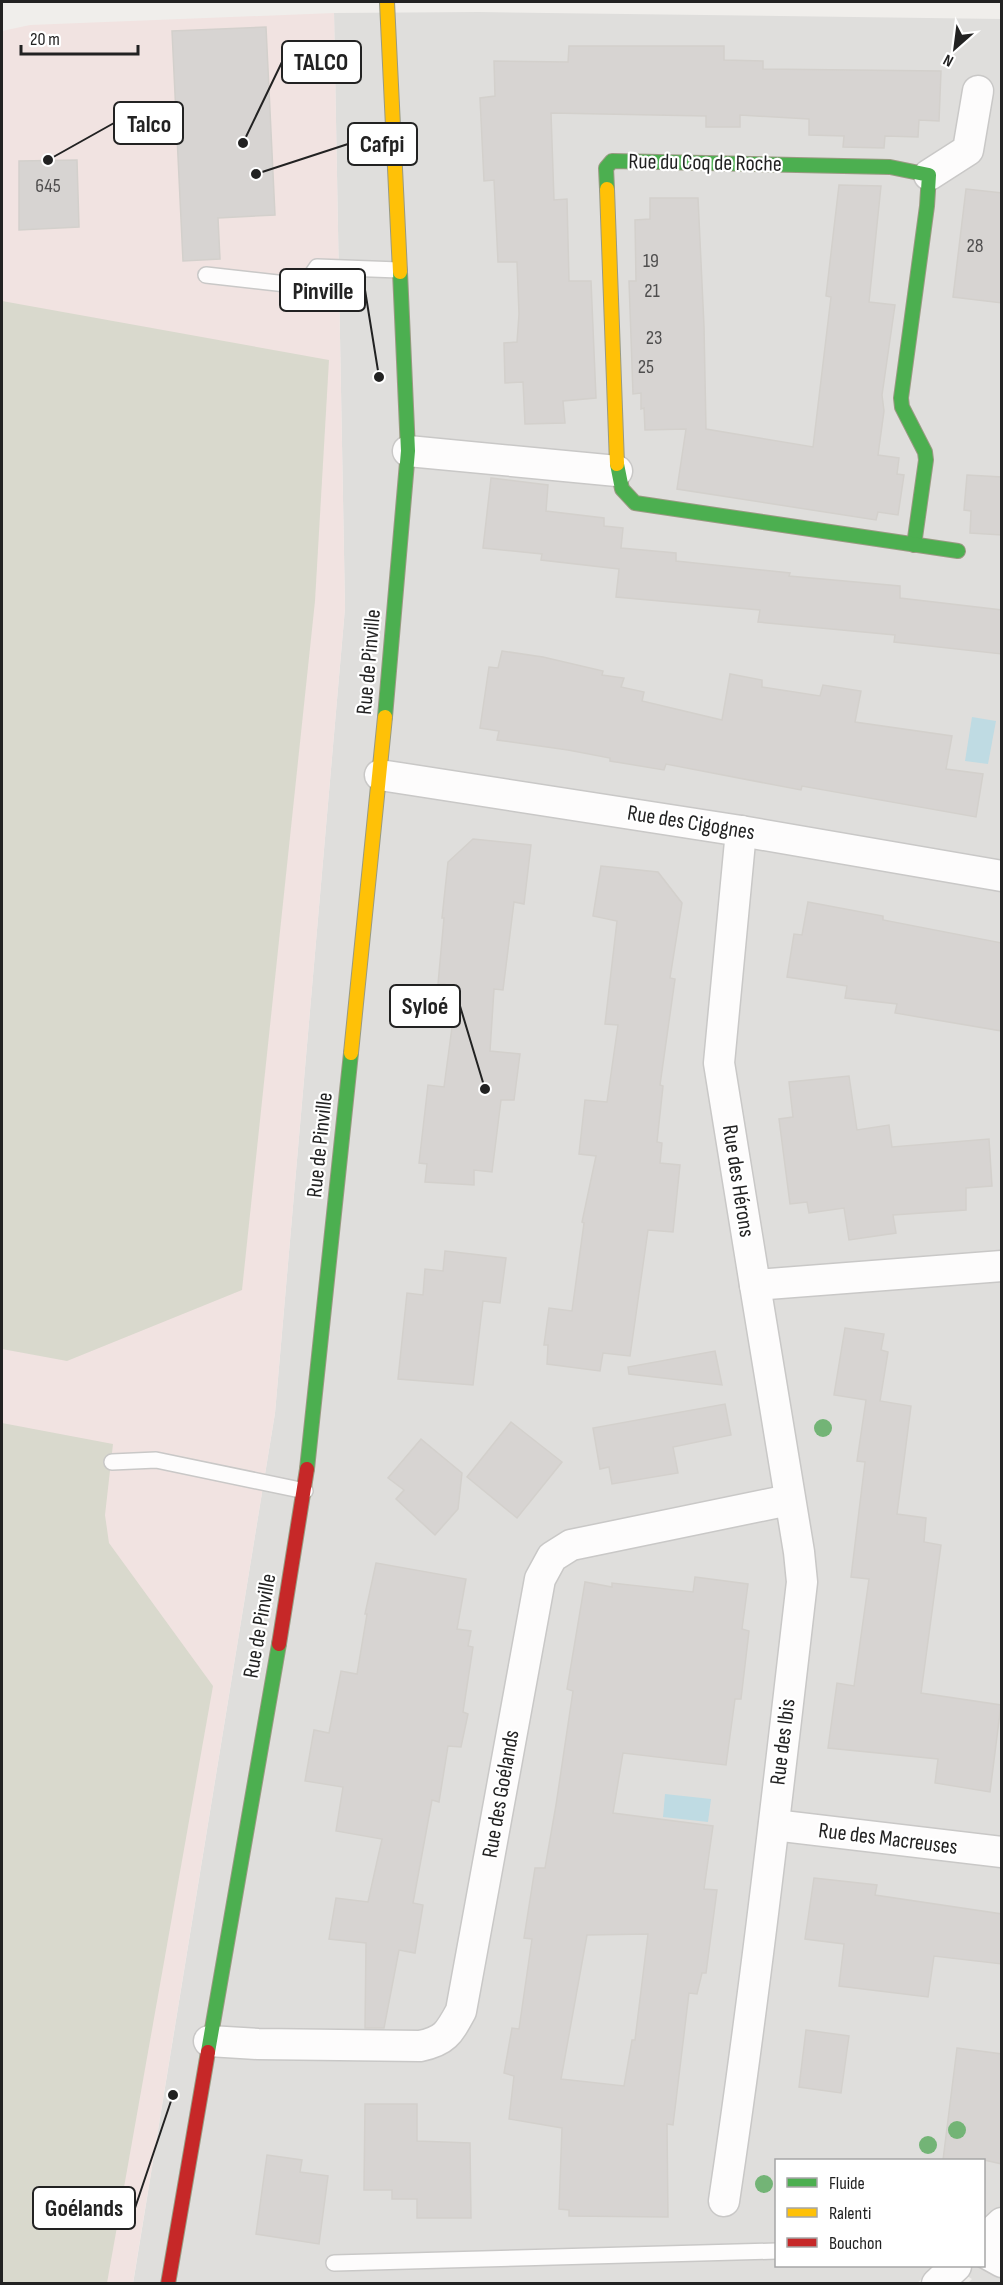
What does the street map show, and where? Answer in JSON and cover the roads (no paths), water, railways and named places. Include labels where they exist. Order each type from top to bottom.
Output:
[{"type":"street","name":"Rue de Pinville","points":[[168,2283],[305,1491],[380,775],[408,451],[387,2]]},
{"type":"street","points":[[914,545],[926,460],[925,452],[902,407],[901,398],[927,206],[929,175],[968,150],[978,91]]},
{"type":"street","name":"Rue du Coq de Roche","points":[[929,175],[890,167],[612,161],[606,168],[617,471],[619,484],[627,497],[635,503],[958,551]]},
{"type":"street","points":[[408,451],[617,471]]},
{"type":"street","name":"Rue des Cigognes","points":[[380,775],[741,831],[1002,876]]},
{"type":"street","name":"Rue des Hérons","points":[[741,831],[719,1063],[754,1285]]},
{"type":"street","points":[[754,1285],[1002,1266]]},
{"type":"street","name":"Rue des Ibis","points":[[724,2200],[774,1825],[802,1582],[799,1552],[754,1285]]},
{"type":"street","name":"Rue des Goélands","points":[[209,2041],[258,2044],[420,2046],[437,2043],[452,2028],[461,2011],[540,1579],[552,1557],[571,1545],[789,1500]]},
{"type":"street","name":"Rue des Macreuses","points":[[774,1825],[1002,1852]]},
{"type":"street","points":[[985,2239],[1002,2223]]},
{"type":"street","points":[[985,2253],[1002,2262]]},
{"type":"street","points":[[936,2283],[954,2267]]},
{"type":"lane","points":[[206,275],[304,286],[317,267],[399,270]]},
{"type":"lane","points":[[112,1461],[156,1460],[305,1491]]},
{"type":"lane","points":[[334,2263],[775,2252]]},
{"type":"water","points":[[972,717],[996,721],[988,764],[965,761]]},
{"type":"water","points":[[665,1794],[711,1799],[708,1822],[663,1817]]},
{"type":"place","name":"TALCO","points":[[243,143]]},
{"type":"place","name":"Talco","points":[[48,160]]},
{"type":"place","name":"Cafpi","points":[[256,174]]},
{"type":"place","name":"Pinville","points":[[379,377]]},
{"type":"place","name":"Syloé","points":[[485,1089]]},
{"type":"place","name":"Goélands","points":[[173,2095]]}]
